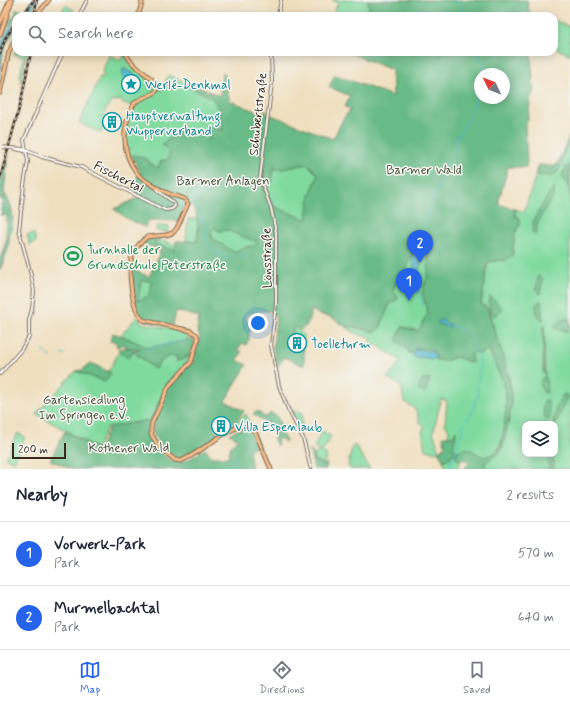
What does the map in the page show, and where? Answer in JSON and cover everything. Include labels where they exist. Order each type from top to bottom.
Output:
[{"type":"main road","points":[[0,23],[11,0]]},
{"type":"main road","points":[[0,35],[8,15],[11,0]]},
{"type":"main road","points":[[39,12],[49,0]]},
{"type":"main road","points":[[139,12],[143,0]]},
{"type":"main road","points":[[4,12],[7,11],[8,15]]},
{"type":"main road","points":[[0,90],[9,52],[12,46]]},
{"type":"main road","points":[[128,56],[135,66],[156,83],[158,87],[156,92],[137,101],[130,111],[126,121],[125,147],[137,173],[172,195],[185,199],[187,202],[187,206],[175,232],[169,235],[147,237],[142,240],[134,252],[132,257],[131,287],[134,301],[137,313],[142,320],[191,331],[198,339],[191,362],[174,380],[164,395],[152,423],[151,434],[159,447],[166,454],[174,460],[180,461],[231,431],[241,426],[250,426],[256,432],[271,469]]},
{"type":"street","points":[[81,12],[87,0]]},
{"type":"street","points":[[279,12],[281,0]]},
{"type":"street","points":[[19,149],[24,143],[28,130],[61,56]]},
{"type":"street","name":"Schubertstraße","points":[[260,178],[271,88],[271,56]]},
{"type":"street","points":[[0,374],[23,348],[27,340],[29,320],[32,309],[33,288],[28,261],[20,238],[19,230],[28,158],[24,143]]},
{"type":"street","name":"Fischertal","points":[[1,147],[22,152],[26,151]]},
{"type":"street","name":"Fischertal","points":[[14,149],[19,149],[81,167],[165,210],[172,209],[175,206],[174,203],[157,190],[158,187]]},
{"type":"street","points":[[28,158],[33,154]]},
{"type":"street","name":"Lönsstraße","points":[[260,178],[271,208],[276,232],[275,315],[271,345],[279,386],[288,410],[303,438],[311,469]]},
{"type":"green space","points":[[332,0],[368,0],[370,12],[334,12],[338,3]]},
{"type":"green space","points":[[368,0],[527,0],[530,12],[370,12]]},
{"type":"green space","points":[[65,5],[74,10],[73,12],[62,12]]},
{"type":"green space","points":[[16,9],[23,11],[16,12]]},
{"type":"green space","points":[[12,18],[12,23],[0,39],[7,20]]},
{"type":"green space","points":[[558,22],[570,27],[570,55],[558,49]]},
{"type":"green space","points":[[12,30],[12,34],[3,56],[0,75],[1,61],[8,36]]},
{"type":"green space","points":[[21,56],[26,56],[21,84],[20,75],[24,57]]},
{"type":"green space","name":"Barmer Anlagen","points":[[109,56],[121,60],[125,56],[132,66],[162,90],[168,75],[190,84],[189,87],[206,95],[215,102],[220,122],[223,127],[221,130],[209,127],[208,134],[210,139],[203,137],[201,134],[184,129],[163,143],[163,146],[168,150],[170,155],[168,159],[161,161],[158,168],[151,164],[147,159],[134,155],[131,157],[127,144],[127,131],[129,118],[134,106],[119,100],[109,105],[106,109],[101,133],[79,123],[100,77],[103,77],[104,75],[102,72]],"holes":[[[124,69],[128,72],[132,72],[135,77],[130,80],[125,80],[122,75]]]},
{"type":"green space","name":"Barmer Wald","points":[[357,56],[531,56],[534,92],[531,97],[528,119],[525,125],[526,167],[508,167],[498,204],[515,209],[515,216],[520,218],[520,226],[516,230],[512,257],[508,257],[505,261],[501,260],[488,262],[481,302],[481,304],[487,308],[506,368],[511,392],[510,415],[504,442],[500,450],[486,462],[486,469],[464,469],[470,462],[455,458],[457,454],[452,454],[451,457],[443,461],[439,452],[445,446],[443,436],[453,436],[456,430],[453,447],[456,452],[467,448],[484,457],[494,453],[499,448],[504,428],[506,394],[502,379],[489,349],[480,354],[474,352],[471,355],[472,363],[457,357],[444,361],[436,360],[436,356],[432,350],[427,348],[416,348],[413,353],[409,353],[409,351],[396,340],[402,327],[419,331],[428,314],[422,293],[427,278],[429,262],[425,250],[414,248],[406,271],[407,274],[394,286],[393,291],[399,298],[389,305],[380,328],[374,332],[353,326],[346,327],[331,317],[320,315],[312,310],[307,325],[300,330],[296,327],[293,329],[293,337],[290,339],[292,346],[304,351],[304,366],[284,357],[277,367],[273,348],[276,317],[270,312],[266,311],[259,311],[247,315],[245,318],[252,328],[248,336],[250,337],[246,345],[242,343],[238,350],[242,352],[237,360],[247,365],[225,401],[244,411],[237,420],[229,425],[220,421],[213,428],[219,434],[215,438],[200,449],[179,459],[160,445],[153,433],[154,423],[150,420],[170,380],[193,363],[200,337],[197,330],[199,317],[176,311],[173,325],[145,320],[138,312],[136,305],[133,289],[132,269],[149,277],[161,250],[141,243],[149,237],[160,237],[159,240],[154,243],[175,251],[176,241],[197,242],[197,218],[192,205],[185,205],[178,221],[148,220],[145,227],[126,218],[114,209],[142,196],[131,190],[140,171],[131,157],[134,155],[147,159],[150,164],[158,168],[161,161],[168,159],[169,155],[167,148],[163,146],[163,143],[184,129],[201,134],[207,139],[210,139],[208,134],[209,127],[223,130],[218,108],[215,102],[205,94],[190,87],[191,84],[220,96],[222,73],[224,73],[228,95],[231,102],[262,114],[266,109],[266,113],[333,139],[343,119],[351,109],[345,107],[350,96],[329,87],[335,75],[393,96],[392,70]],"holes":[[[308,164],[318,175],[310,195],[307,220],[273,206],[263,185],[265,181],[272,183],[274,165],[275,169],[282,169]],[[215,227],[218,231],[226,230],[254,241],[256,239],[256,244],[254,246],[246,247],[233,252],[212,238],[211,231]],[[141,280],[151,281],[151,289],[149,294],[145,298],[138,301]]]},
{"type":"green space","points":[[474,89],[474,104],[476,104],[483,352],[488,349],[502,379],[506,395],[506,413],[503,434],[497,450],[493,455],[482,458],[462,458],[458,469],[446,469],[442,456],[453,436],[448,436],[449,430],[445,424],[447,401],[441,399],[434,430],[432,432],[434,434],[439,452],[425,450],[422,430],[425,428],[420,423],[416,410],[404,401],[401,386],[387,378],[401,361],[377,345],[371,345],[371,337],[359,335],[346,327],[353,326],[361,330],[380,328],[389,305],[399,298],[393,291],[394,286],[406,275],[408,257]],"holes":[[[402,327],[419,331],[460,358],[457,357],[444,361],[436,360],[433,352],[426,348],[417,348],[409,351]]]},
{"type":"green space","points":[[570,135],[570,469],[486,469],[486,462],[500,452],[503,446],[511,403],[511,388],[507,368],[488,308],[481,304],[488,262],[501,260],[505,261],[508,257],[513,255],[514,237],[520,222],[515,216],[515,209],[524,212],[539,165],[556,166]]},
{"type":"green space","points":[[570,135],[569,143],[563,156],[562,165],[558,171],[552,176],[536,175],[539,165],[546,166],[550,169],[556,167]]},
{"type":"green space","points":[[9,150],[4,192],[11,206],[13,219],[8,249],[0,270],[0,260],[6,241],[7,215],[0,215],[2,212],[0,209],[3,207],[0,205],[3,203],[0,200],[3,198],[0,198],[0,182]]},
{"type":"green space","points":[[307,164],[318,175],[310,195],[307,220],[272,206],[263,185],[265,181],[271,184],[274,165],[282,169]]},
{"type":"green space","points":[[565,166],[570,166],[570,190],[562,175],[563,172],[566,171]]},
{"type":"green space","points":[[554,187],[553,197],[539,220],[537,234],[534,234],[532,232],[532,227],[535,217]]},
{"type":"green space","points":[[188,219],[198,219],[197,241],[186,241]]},
{"type":"green space","points":[[157,226],[169,226],[168,232],[156,231]]},
{"type":"green space","points":[[215,227],[218,231],[226,230],[256,239],[260,245],[246,247],[233,252],[212,238],[211,231]]},
{"type":"green space","points":[[34,233],[36,242],[30,245],[27,235]]},
{"type":"green space","points":[[160,240],[176,245],[175,250],[154,243]]},
{"type":"green space","points":[[539,275],[543,279],[540,294],[536,290]]},
{"type":"green space","points":[[141,280],[151,281],[151,292],[147,296],[137,301]]},
{"type":"green space","points":[[490,296],[502,310],[494,316],[491,314],[489,303]]},
{"type":"green space","points":[[540,301],[543,321],[538,315],[536,309],[536,304]]},
{"type":"green space","points":[[137,317],[142,323],[188,332],[188,340],[148,348],[121,335]]},
{"type":"green space","points":[[567,317],[570,326],[566,330],[568,333],[555,329],[554,326]]},
{"type":"green space","points":[[544,326],[545,375],[543,373]]},
{"type":"green space","points":[[296,327],[304,336],[304,351],[298,348],[302,344],[300,339],[295,338],[291,342],[290,339],[293,337],[293,329]]},
{"type":"green space","points":[[113,333],[148,348],[192,339],[195,342],[191,352],[184,359],[176,361],[178,357],[170,356],[160,361],[155,369],[134,352],[140,349],[125,347],[125,344],[117,347],[116,342],[110,341]]},
{"type":"green space","points":[[118,349],[136,349],[128,358],[119,352]]},
{"type":"green space","name":"Gartensiedlung Im Springen e.V.","points":[[135,351],[135,353],[154,369],[165,358],[171,356],[178,358],[176,361],[188,357],[192,353],[186,364],[170,380],[150,420],[107,427],[97,448],[36,414],[76,371],[92,377],[111,373],[108,372],[119,352],[128,358]]},
{"type":"green space","points":[[91,363],[111,373],[105,382],[76,371],[82,370]]},
{"type":"green space","points":[[544,376],[546,377],[547,393],[543,392],[541,386]]},
{"type":"green space","points":[[430,379],[425,392],[418,390],[422,380]]},
{"type":"green space","points":[[566,394],[567,397],[557,421],[553,421],[555,412],[563,395]]},
{"type":"green space","points":[[547,399],[550,418],[548,419],[544,416],[543,409],[543,404]]},
{"type":"green space","points":[[256,411],[265,417],[270,413],[277,416],[281,426],[284,426],[285,428],[279,431],[285,439],[285,443],[281,438],[278,439],[277,446],[274,440],[275,429],[253,414]]},
{"type":"green space","points":[[292,411],[302,412],[302,431],[292,413]]},
{"type":"green space","points":[[246,414],[251,425],[245,421],[244,423],[223,433]]},
{"type":"green space","name":"Kothener Wald","points":[[150,420],[150,434],[155,445],[168,459],[178,462],[188,459],[205,449],[212,457],[228,457],[231,445],[238,439],[229,434],[242,428],[249,428],[254,434],[260,448],[258,449],[254,447],[249,451],[252,469],[72,469],[50,460],[65,431],[99,450],[109,427]]},
{"type":"green space","points":[[322,431],[331,436],[322,452],[314,447]]},
{"type":"green space","points":[[18,433],[25,437],[14,462],[5,457]]},
{"type":"green space","points":[[355,445],[370,469],[350,469],[348,465],[352,447]]},
{"type":"green space","points":[[309,449],[315,455],[313,460],[323,465],[327,463],[326,469],[314,469]]},
{"type":"green space","points":[[318,451],[327,455],[323,464],[313,459]]},
{"type":"green space","points":[[548,457],[553,457],[554,469],[549,469]]},
{"type":"water","points":[[32,0],[36,0],[29,12],[24,12]]},
{"type":"water","points":[[12,26],[12,30],[4,45],[0,67],[2,41]]},
{"type":"water","points":[[124,68],[128,72],[132,72],[134,76],[133,79],[128,81],[124,79],[122,73]]},
{"type":"water","points":[[414,253],[421,258],[418,278],[412,260]]},
{"type":"water","points":[[440,319],[452,326],[450,326],[450,328],[439,324],[438,322]]},
{"type":"water","points":[[417,349],[433,352],[435,354],[435,358],[432,360],[414,357],[413,353]]},
{"type":"waterway","points":[[454,0],[462,12]]},
{"type":"waterway","points":[[480,56],[484,68]]},
{"type":"waterway","points":[[473,108],[474,104]]},
{"type":"waterway","points":[[418,248],[426,219],[438,186],[453,154],[457,136],[465,126],[472,110]]},
{"type":"waterway","points":[[152,200],[164,205],[173,205]]},
{"type":"waterway","points":[[192,200],[202,219],[206,240]]},
{"type":"waterway","points":[[177,205],[182,205]]},
{"type":"waterway","points":[[207,242],[213,250],[227,258]]},
{"type":"waterway","points":[[230,259],[234,260],[249,254]]},
{"type":"waterway","points":[[418,278],[420,283],[418,286],[420,297],[423,305]]},
{"type":"waterway","points":[[452,326],[459,328],[467,335]]},
{"type":"waterway","points":[[178,342],[186,340]]},
{"type":"waterway","points":[[144,348],[148,349],[176,342]]},
{"type":"waterway","points":[[460,437],[463,429],[462,427],[474,410],[474,404],[478,397],[477,386],[479,370],[481,368],[477,352],[470,343]]},
{"type":"waterway","points":[[42,351],[44,351],[45,354]]},
{"type":"waterway","points":[[450,469],[451,459],[454,459],[455,457],[459,438]]},
{"type":"waterway","points":[[227,469],[236,460]]},
{"type":"railway","points":[[25,12],[34,0]]},
{"type":"railway","points":[[35,12],[37,0]]},
{"type":"railway","points":[[0,53],[6,37],[12,29]]},
{"type":"railway","points":[[0,179],[21,101],[30,56]]},
{"type":"place","name":"Werlé-Denkmal","points":[[131,84]]},
{"type":"place","name":"Hauptverwaltung Wupperverband","points":[[112,122]]},
{"type":"place","name":"Turnhalle der Grundschule Peterstraße","points":[[73,256]]},
{"type":"place","name":"Murmelbachtal","points":[[420,263]]},
{"type":"place","name":"Vorwerk-Park","points":[[409,301]]},
{"type":"place","name":"Toelleturm","points":[[297,343]]},
{"type":"place","name":"Villa Espenlaub","points":[[221,426]]}]
